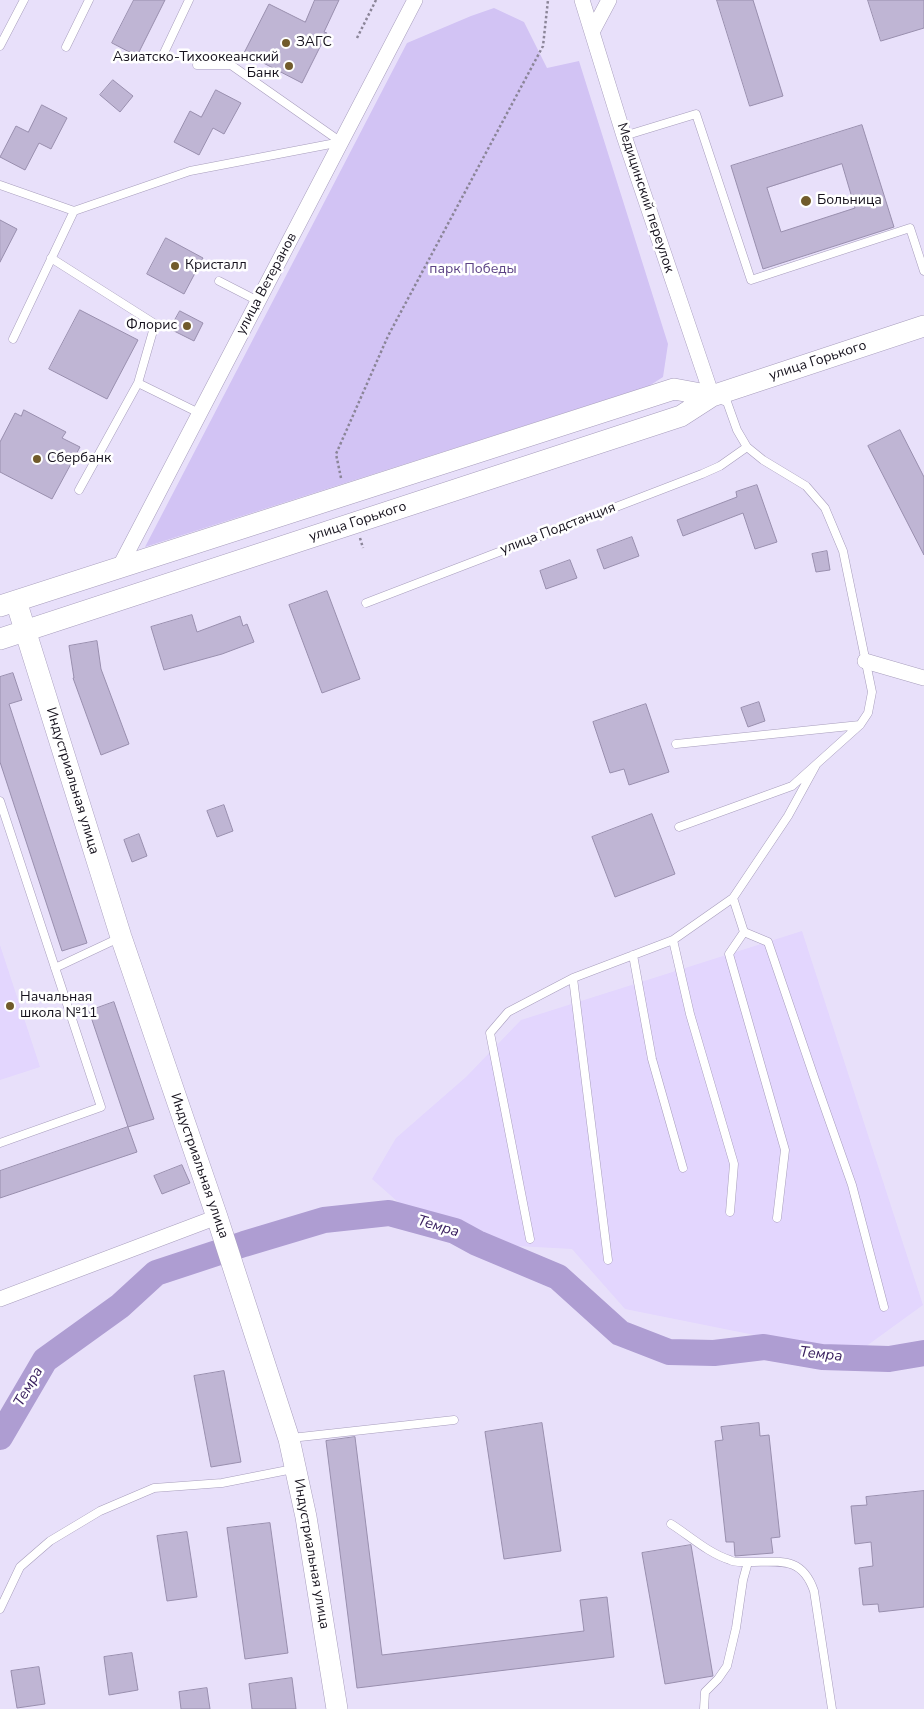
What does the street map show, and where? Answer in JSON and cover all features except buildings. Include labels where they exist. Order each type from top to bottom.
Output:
[{"type":"main road","name":"улица Горького","points":[[0,639],[681,416],[712,396],[924,326]]},
{"type":"main road","name":"улица Горького","points":[[8,604],[674,389],[712,396]]},
{"type":"main road","name":"Индустриальная улица","points":[[8,604],[25,632],[121,937],[289,1439],[306,1517],[337,1709]]},
{"type":"street","name":"улица Ветеранов","points":[[119,568],[415,0]]},
{"type":"street","name":"Медицинский переулок","points":[[582,0],[624,136],[712,396]]},
{"type":"street","points":[[592,32],[609,0]]},
{"type":"street","points":[[865,661],[924,678]]},
{"type":"street","points":[[0,1299],[216,1217]]},
{"type":"lane","points":[[0,46],[24,0]]},
{"type":"lane","points":[[66,47],[89,0]]},
{"type":"lane","points":[[163,56],[189,0]]},
{"type":"lane","points":[[197,65],[231,65],[341,142]]},
{"type":"lane","points":[[624,136],[696,114],[751,280],[910,228],[924,271]]},
{"type":"lane","points":[[0,185],[74,210],[190,171],[341,142]]},
{"type":"lane","points":[[13,339],[74,210]]},
{"type":"lane","points":[[51,258],[155,324],[138,383],[79,490]]},
{"type":"lane","points":[[219,281],[258,301]]},
{"type":"lane","points":[[138,383],[199,413]]},
{"type":"lane","points":[[679,827],[792,786],[860,725],[868,713],[872,692],[843,551],[825,508],[806,486],[763,460],[747,447],[737,430],[727,402],[712,396]]},
{"type":"lane","name":"улица Подстанция","points":[[366,604],[702,474],[720,466],[747,447]]},
{"type":"lane","points":[[676,744],[860,725]]},
{"type":"lane","points":[[530,1239],[490,1033],[508,1012],[573,978],[673,940],[733,898],[788,816],[816,765]]},
{"type":"lane","points":[[0,801],[101,1107],[0,1143]]},
{"type":"lane","points":[[733,898],[744,932],[768,942],[814,1080],[852,1185],[884,1307]]},
{"type":"lane","points":[[744,932],[729,954],[785,1150],[777,1218]]},
{"type":"lane","points":[[55,968],[121,937]]},
{"type":"lane","points":[[673,940],[690,1014],[734,1164],[730,1212]]},
{"type":"lane","points":[[633,955],[652,1060],[683,1168]]},
{"type":"lane","points":[[573,978],[608,1260]]},
{"type":"lane","points":[[289,1439],[454,1420]]},
{"type":"lane","points":[[0,1609],[20,1567],[50,1541],[100,1511],[154,1488],[222,1483],[295,1468]]},
{"type":"lane","points":[[671,1524],[714,1553],[732,1562],[783,1562],[795,1564],[803,1570],[810,1580],[814,1591],[832,1709]]},
{"type":"lane","points":[[704,1709],[705,1692],[718,1679],[727,1666],[748,1562]]},
{"type":"path","points":[[357,38],[376,0]]},
{"type":"path","points":[[345,495],[336,454],[388,336],[544,46],[548,0]]},
{"type":"path","points":[[355,523],[363,548]]},
{"type":"shaded area","points":[[802,931],[923,1305],[854,1355],[625,1309],[572,1249],[499,1245],[398,1202],[372,1179],[396,1138],[466,1077],[521,1020]]},
{"type":"shaded area","name":"Начальная школа №11","points":[[0,945],[40,1067],[0,1080]]},
{"type":"green space","name":"парк Победы","points":[[494,8],[524,22],[547,68],[579,61],[668,344],[663,377],[649,386],[145,547],[407,43]]},
{"type":"waterway","name":"Темра","points":[[0,1437],[45,1360],[120,1306],[156,1273],[324,1220],[389,1213],[455,1231],[477,1243],[558,1277],[620,1333],[669,1352],[714,1353],[764,1347],[822,1357],[889,1359],[924,1353]]},
{"type":"place","name":"ЗАГС","points":[[286,43]]},
{"type":"place","name":"Азиатско-Тихоокеанский Банк","points":[[289,66]]},
{"type":"place","name":"Больница","points":[[806,201]]},
{"type":"place","name":"Кристалл","points":[[175,266]]},
{"type":"place","name":"Флорис","points":[[187,326]]},
{"type":"place","name":"Сбербанк","points":[[37,459]]},
{"type":"place","name":"Начальная школа №11","points":[[10,1006]]}]
